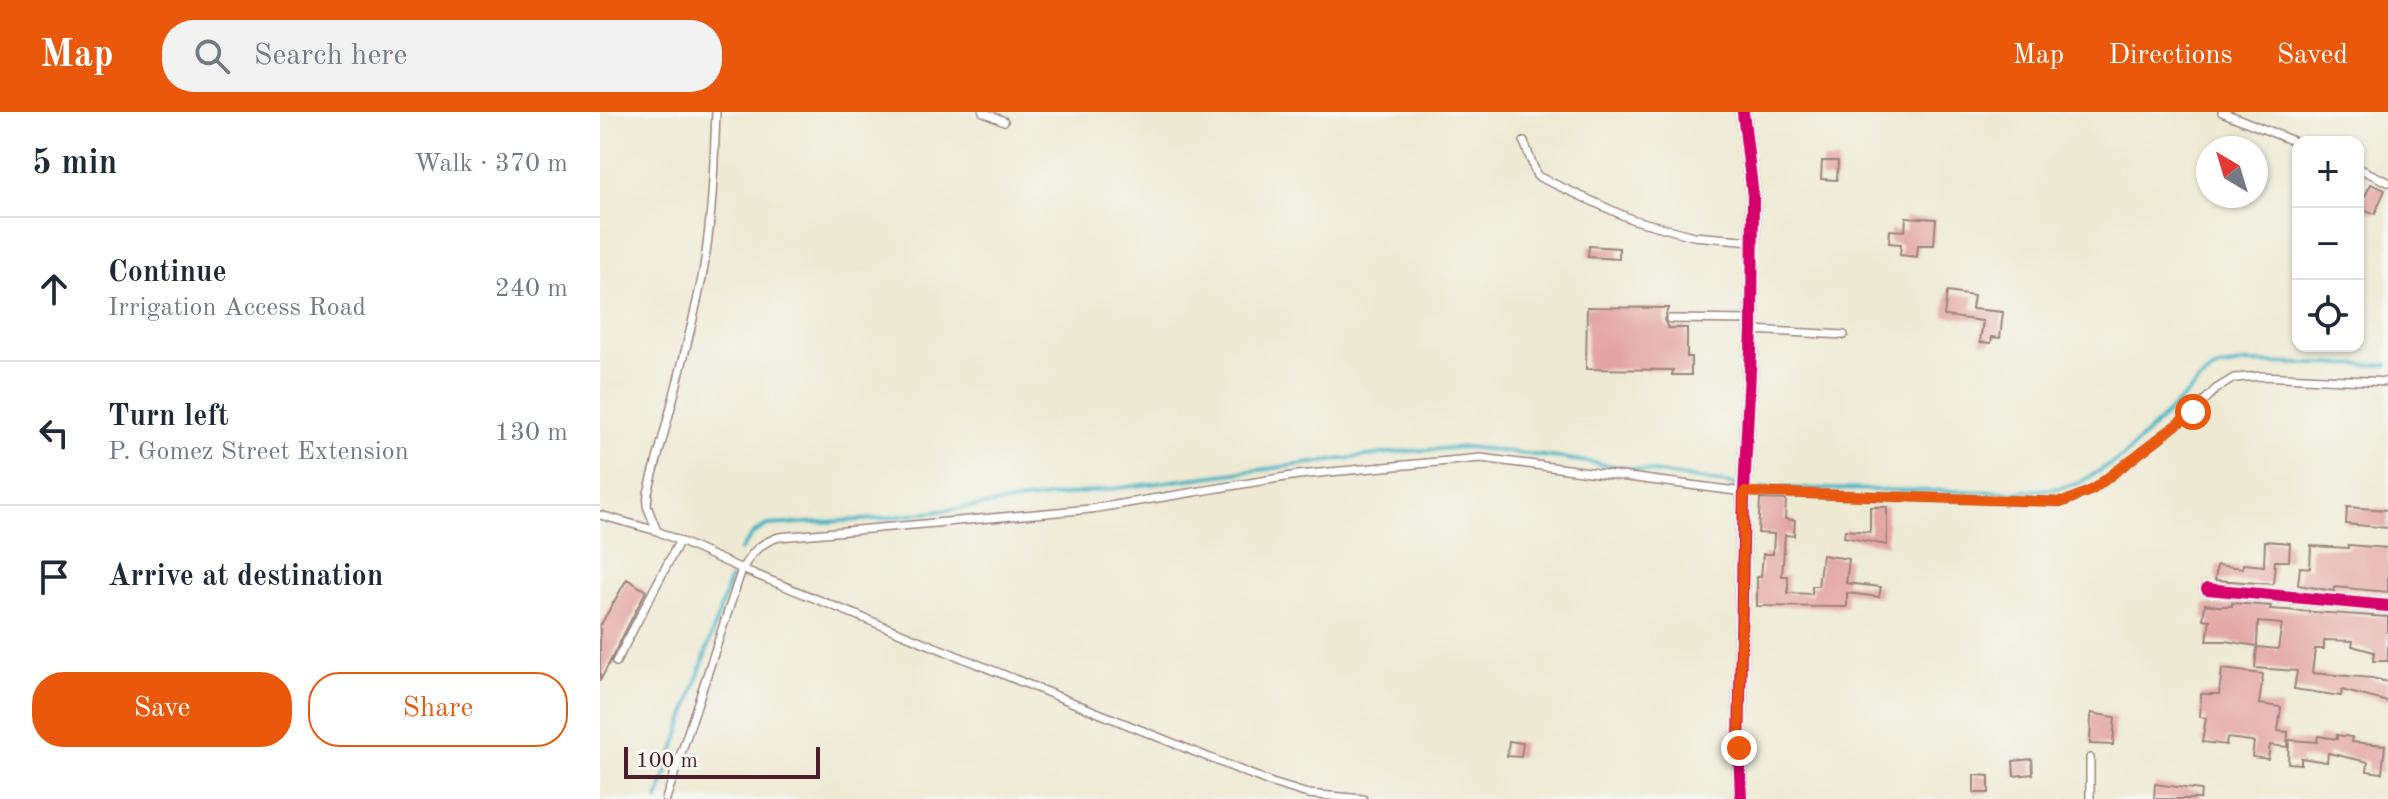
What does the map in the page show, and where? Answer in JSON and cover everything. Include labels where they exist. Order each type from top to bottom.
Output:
[{"type":"street","points":[[1741,799],[1739,748],[1744,492],[1753,241],[1752,174],[1743,112]]},
{"type":"street","points":[[2207,589],[2388,606]]},
{"type":"lane","points":[[657,531],[647,506],[648,493],[702,275],[716,112]]},
{"type":"lane","points":[[983,112],[1004,121]]},
{"type":"lane","points":[[2222,112],[2292,141]]},
{"type":"lane","points":[[1524,142],[1537,176],[1631,219],[1693,236],[1753,241]]},
{"type":"lane","points":[[2364,171],[2388,182]]},
{"type":"lane","points":[[1670,319],[1844,335]]},
{"type":"lane","points":[[666,799],[742,569],[752,552],[765,542],[779,537],[1091,509],[1298,475],[1481,458],[1744,492],[2063,502],[2092,490],[2234,378],[2261,376],[2388,382]]},
{"type":"lane","points":[[600,515],[657,531],[742,569],[1272,783],[1308,794],[1363,799]]},
{"type":"lane","points":[[616,662],[679,542]]},
{"type":"lane","points":[[2090,758],[2090,799]]},
{"type":"building","points":[[1822,161],[1838,161],[1837,180],[1821,179]]},
{"type":"building","points":[[2371,184],[2385,190],[2375,214],[2364,209],[2365,196]]},
{"type":"building","points":[[1906,217],[1936,219],[1934,245],[1918,245],[1917,257],[1900,255],[1901,244],[1889,243],[1890,230],[1905,231]]},
{"type":"building","points":[[1589,246],[1619,248],[1619,259],[1588,257]]},
{"type":"building","points":[[1947,292],[1974,296],[1972,309],[2003,312],[2000,338],[1992,337],[1991,343],[1980,342],[1983,321],[1944,316]]},
{"type":"building","points":[[1587,307],[1668,308],[1664,320],[1668,328],[1687,328],[1687,357],[1691,357],[1691,375],[1672,375],[1673,370],[1586,369]]},
{"type":"building","points":[[1760,499],[1786,500],[1785,519],[1795,520],[1794,536],[1785,535],[1782,576],[1788,576],[1788,593],[1812,594],[1812,586],[1818,586],[1822,555],[1849,559],[1846,583],[1881,587],[1879,597],[1847,593],[1847,607],[1757,606],[1757,577],[1761,577],[1763,554],[1773,554],[1774,534],[1758,533]]},
{"type":"building","points":[[1870,507],[1887,507],[1887,545],[1844,537],[1845,530],[1870,532]]},
{"type":"building","points":[[2347,507],[2388,510],[2388,528],[2346,524]]},
{"type":"building","points":[[2265,541],[2290,543],[2289,561],[2275,561],[2273,584],[2215,580],[2217,565],[2243,568],[2243,564],[2264,566]]},
{"type":"building","points":[[2348,545],[2388,548],[2388,592],[2335,587],[2334,591],[2298,585],[2300,567],[2310,568],[2311,546],[2348,548]]},
{"type":"building","points":[[627,579],[646,591],[600,681],[600,626]]},
{"type":"building","points":[[2232,603],[2271,606],[2270,609],[2388,617],[2388,661],[2373,661],[2374,652],[2352,646],[2353,641],[2324,640],[2324,649],[2315,649],[2312,673],[2388,682],[2388,702],[2342,690],[2341,696],[2294,689],[2297,671],[2255,668],[2257,647],[2278,649],[2282,624],[2258,622],[2257,646],[2207,641],[2210,620],[2203,619],[2205,604],[2232,606]]},
{"type":"building","points":[[2222,669],[2263,674],[2259,704],[2281,707],[2278,731],[2288,732],[2287,747],[2270,745],[2268,759],[2252,757],[2254,742],[2251,741],[2227,738],[2226,745],[2202,742],[2206,718],[2200,717],[2201,694],[2219,694]]},
{"type":"building","points":[[2091,713],[2115,717],[2113,745],[2090,744]]},
{"type":"building","points":[[2337,735],[2352,737],[2351,742],[2385,745],[2382,773],[2367,771],[2368,762],[2328,753],[2327,762],[2301,758],[2301,764],[2288,763],[2289,740],[2317,742],[2318,736],[2337,739]]},
{"type":"building","points":[[1509,741],[1523,743],[1521,757],[1507,756]]},
{"type":"building","points":[[2032,759],[2033,774],[2014,776],[2013,761]]},
{"type":"building","points":[[1974,775],[1989,776],[1989,793],[1974,793]]},
{"type":"building","points":[[2155,784],[2201,790],[2200,799],[2154,799]]},
{"type":"waterway","points":[[1762,488],[2015,492],[2060,488],[2079,483],[2123,457],[2204,377],[2218,368],[2246,363],[2388,365]]},
{"type":"waterway","points":[[740,550],[754,533],[767,525],[878,519],[1398,452],[1467,447],[1737,485]]},
{"type":"waterway","points":[[658,799],[730,579]]},
{"type":"cycle path","points":[[1741,799],[1739,748],[1744,492],[1752,330],[1753,196],[1743,112]]},
{"type":"cycle path","points":[[2207,589],[2388,606]]},
{"type":"route","points":[[1739,748],[1744,492],[2063,502],[2092,490],[2193,412]]}]
